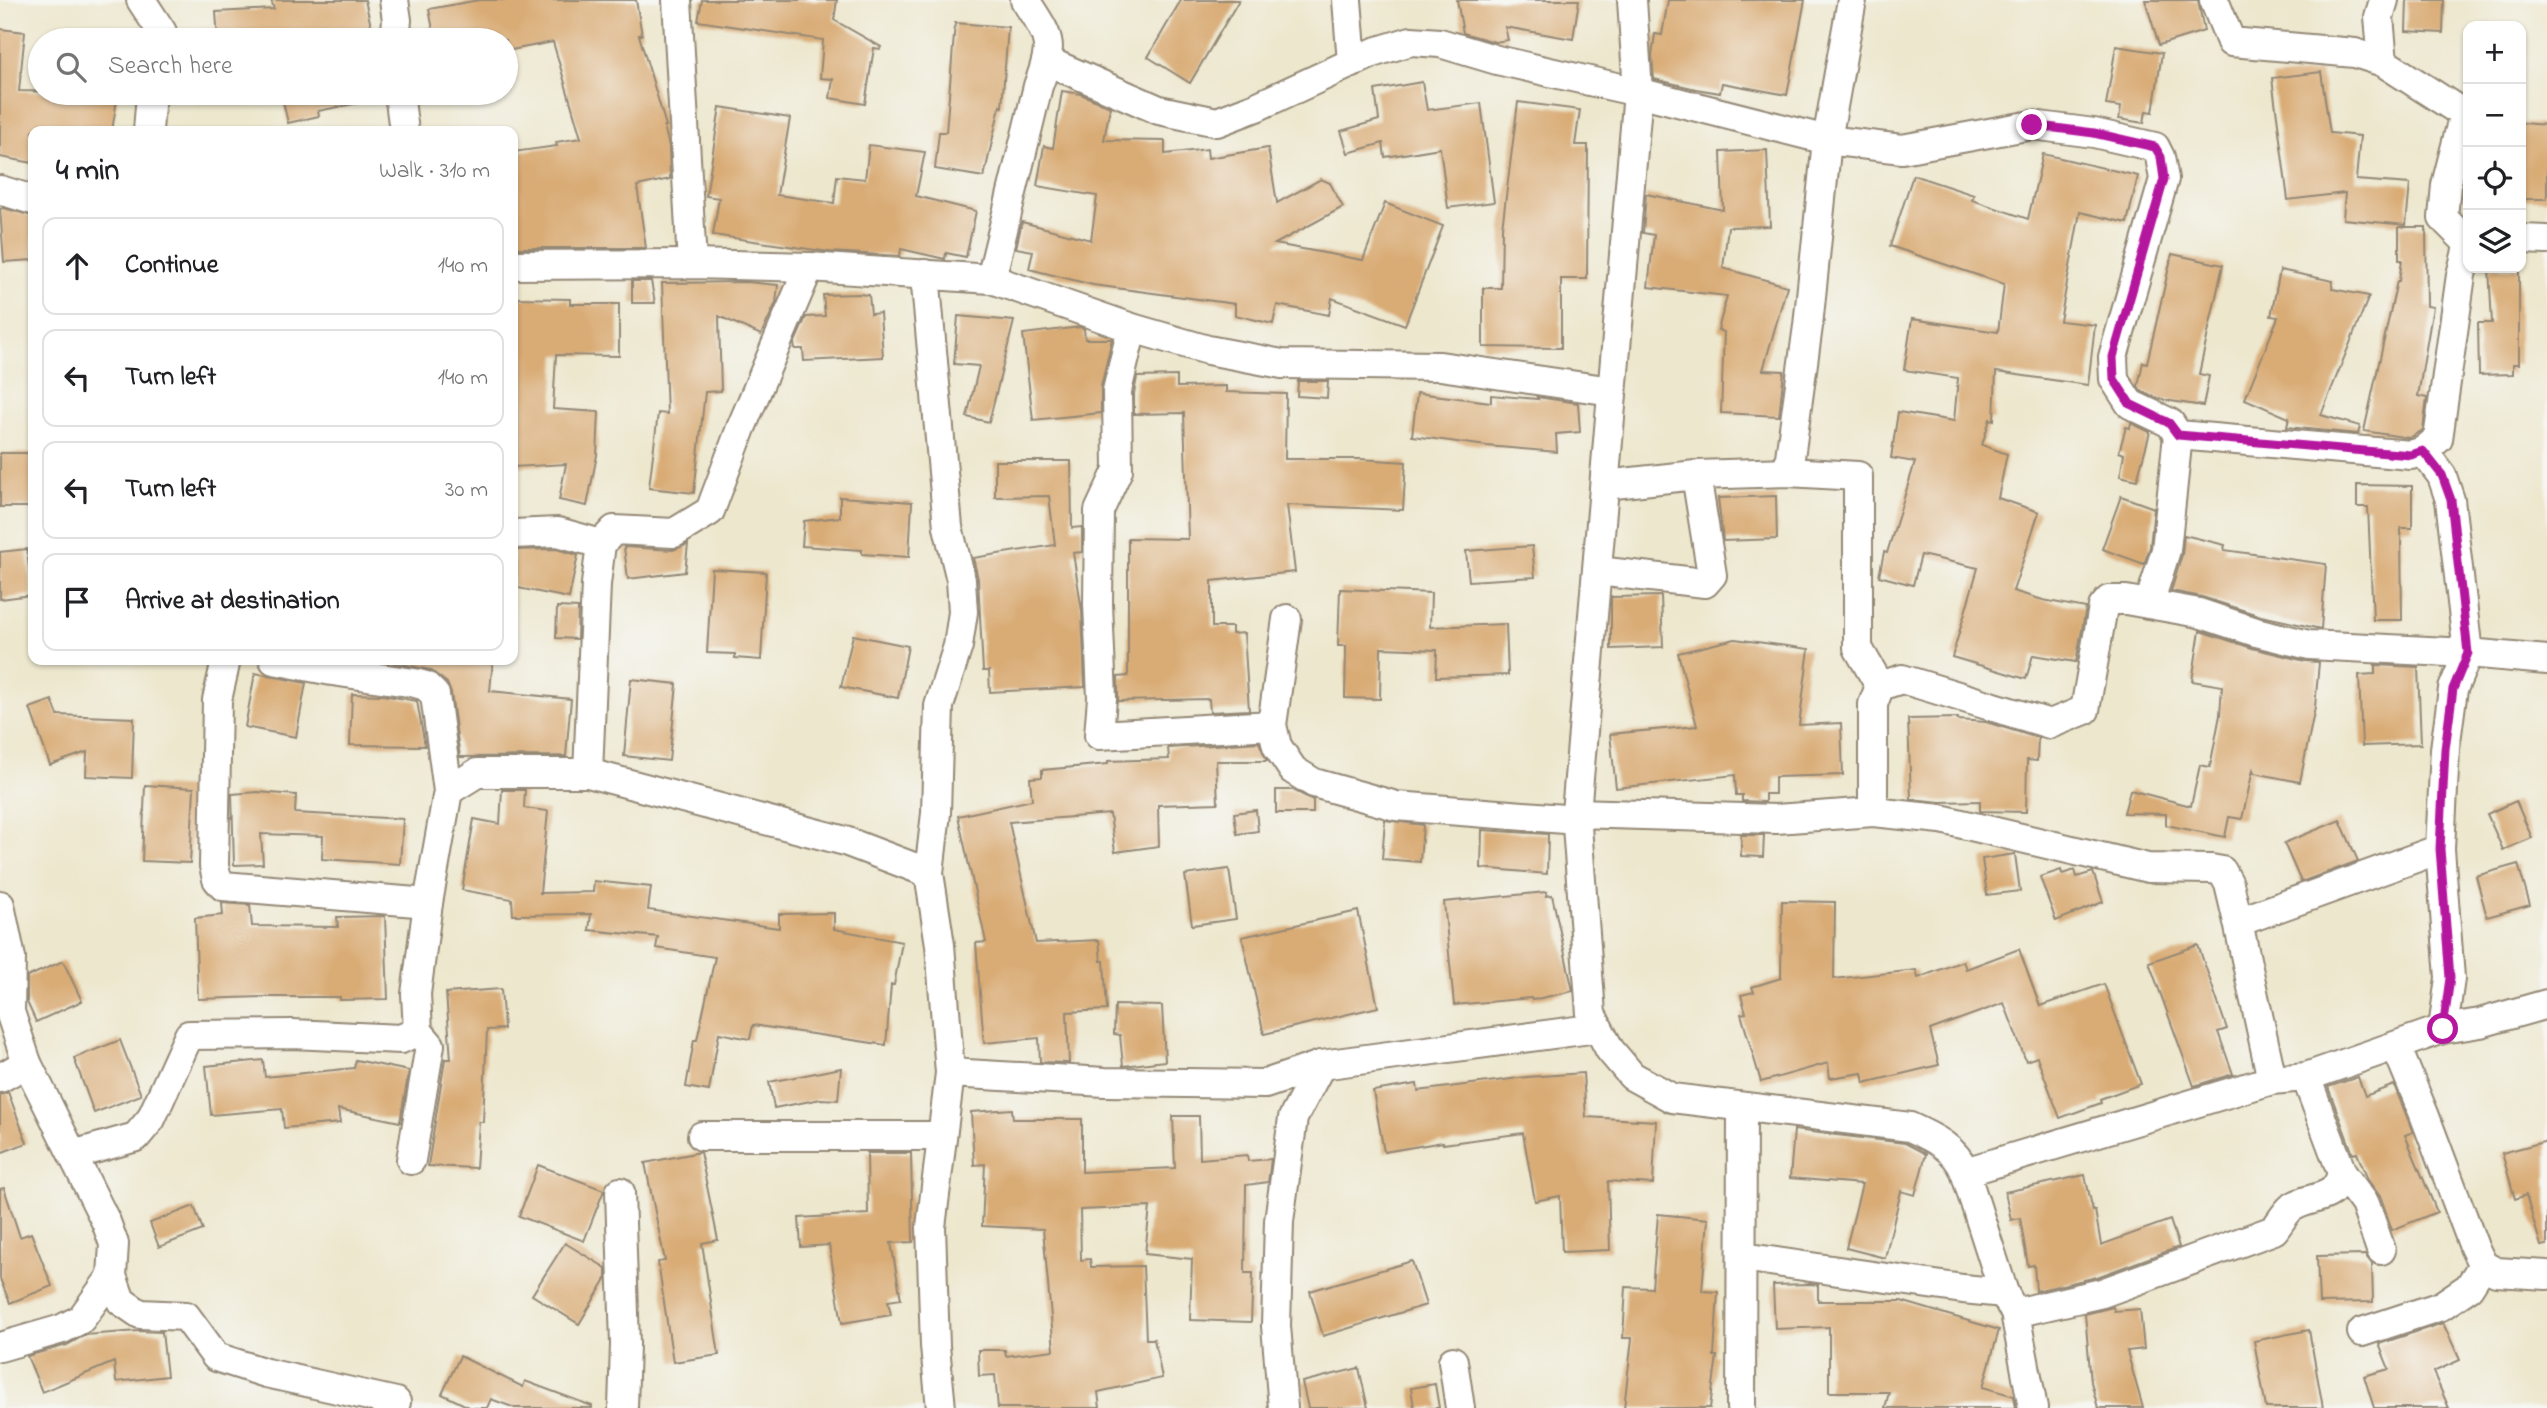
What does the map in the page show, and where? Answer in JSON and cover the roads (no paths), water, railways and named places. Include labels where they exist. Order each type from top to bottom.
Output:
[{"type":"street","points":[[141,0],[159,28]]},
{"type":"street","points":[[394,0],[396,28]]},
{"type":"street","points":[[677,0],[692,264]]},
{"type":"street","points":[[991,279],[1038,86],[1047,61],[1048,35],[1025,0]]},
{"type":"street","points":[[1347,0],[1352,63]]},
{"type":"street","points":[[1632,0],[1638,92],[1576,816],[1591,1014],[1609,1050],[1632,1076],[1672,1098],[1910,1127],[1938,1139],[1963,1165],[2010,1303],[2034,1408]]},
{"type":"street","points":[[1788,472],[1808,326],[1827,140],[1852,0]]},
{"type":"street","points":[[2214,0],[2231,41],[2355,53],[2383,62],[2464,114],[2446,185],[2443,218],[2463,240]]},
{"type":"street","points":[[2383,62],[2379,17],[2384,0]]},
{"type":"street","points":[[1047,61],[1159,110],[1217,122],[1375,52],[1411,41],[1440,43],[1497,60],[1638,92],[1827,140],[1902,149],[2032,125],[2094,133],[2155,147],[2161,157],[2164,179],[2113,357],[2114,379],[2130,404],[2169,423],[2178,435],[2166,550],[2149,604]]},
{"type":"street","points":[[149,126],[151,105]]},
{"type":"street","points":[[401,105],[403,126]]},
{"type":"street","points":[[0,190],[28,198]]},
{"type":"street","points":[[2526,239],[2547,240]]},
{"type":"street","points":[[518,265],[692,264],[809,267],[991,279],[1132,328],[1208,350],[1282,364],[1440,366],[1612,391]]},
{"type":"street","points":[[2178,435],[2411,455],[2423,451],[2438,439],[2463,266]]},
{"type":"street","points":[[588,773],[596,584],[601,544],[614,530],[674,533],[710,511],[740,428],[809,267]]},
{"type":"street","points":[[925,274],[948,527],[961,580],[963,612],[958,646],[939,706],[936,813],[929,873],[940,945],[950,1073],[931,1227],[935,1346],[941,1408]]},
{"type":"street","points":[[1132,328],[1117,391],[1118,470],[1099,511],[1098,604],[1102,698],[1099,735],[1272,724]]},
{"type":"street","points":[[2423,451],[2442,475],[2451,500],[2468,653],[2453,689],[2445,749],[2440,849],[2450,978],[2443,1029]]},
{"type":"street","points":[[1605,485],[1696,475],[1788,472],[1858,476],[1858,648],[1880,686]]},
{"type":"street","points":[[1597,571],[1706,583],[1713,575],[1696,475]]},
{"type":"street","points":[[518,534],[558,532],[601,544]]},
{"type":"street","points":[[1880,686],[1902,679],[2050,724],[2085,710],[2103,607],[2109,600],[2199,612],[2256,632],[2309,645],[2547,660]]},
{"type":"street","points":[[1287,619],[1272,724],[1277,746],[1293,770],[1314,783],[1396,806],[1576,816],[1776,819],[1873,812],[1941,819],[2148,868],[2211,869],[2222,872],[2229,884],[2272,1080]]},
{"type":"street","points":[[225,665],[217,700],[216,879],[223,886],[428,903]]},
{"type":"street","points":[[303,665],[426,686],[435,695],[448,791],[428,903],[416,994],[418,1031],[430,1045],[411,1160]]},
{"type":"street","points":[[1873,812],[1873,704],[1880,686]]},
{"type":"street","points":[[448,791],[477,774],[588,773],[845,841],[929,873]]},
{"type":"street","points":[[2238,922],[2440,849]]},
{"type":"street","points":[[0,905],[11,958],[9,1012],[27,1063],[90,1185],[114,1244],[112,1276],[121,1301],[140,1314],[186,1316],[216,1357],[266,1373],[396,1402],[394,1408]]},
{"type":"street","points":[[1965,1172],[2272,1080],[2306,1077],[2443,1029],[2480,1023],[2547,1004]]},
{"type":"street","points":[[950,1073],[1105,1082],[1265,1084],[1321,1065],[1598,1028]]},
{"type":"street","points":[[73,1155],[136,1138],[151,1119],[189,1035],[292,1034],[401,1039],[418,1031]]},
{"type":"street","points":[[2396,1046],[2483,1265],[2496,1272],[2547,1275]]},
{"type":"street","points":[[0,1078],[27,1063]]},
{"type":"street","points":[[1283,1408],[1276,1326],[1279,1221],[1293,1118],[1321,1065]]},
{"type":"street","points":[[2306,1077],[2342,1172],[2365,1203],[2381,1250]]},
{"type":"street","points":[[1265,1084],[1297,1111]]},
{"type":"street","points":[[1741,1408],[1742,1107]]},
{"type":"street","points":[[702,1136],[942,1136]]},
{"type":"street","points":[[1742,1256],[1963,1289],[2010,1303],[2102,1293],[2274,1230],[2290,1209],[2334,1191],[2342,1172]]},
{"type":"street","points":[[620,1192],[625,1344],[622,1408]]},
{"type":"street","points":[[2362,1332],[2441,1307],[2469,1287],[2483,1265]]},
{"type":"street","points":[[0,1347],[62,1329],[81,1319],[112,1276]]},
{"type":"street","points":[[1453,1361],[1460,1408]]}]
